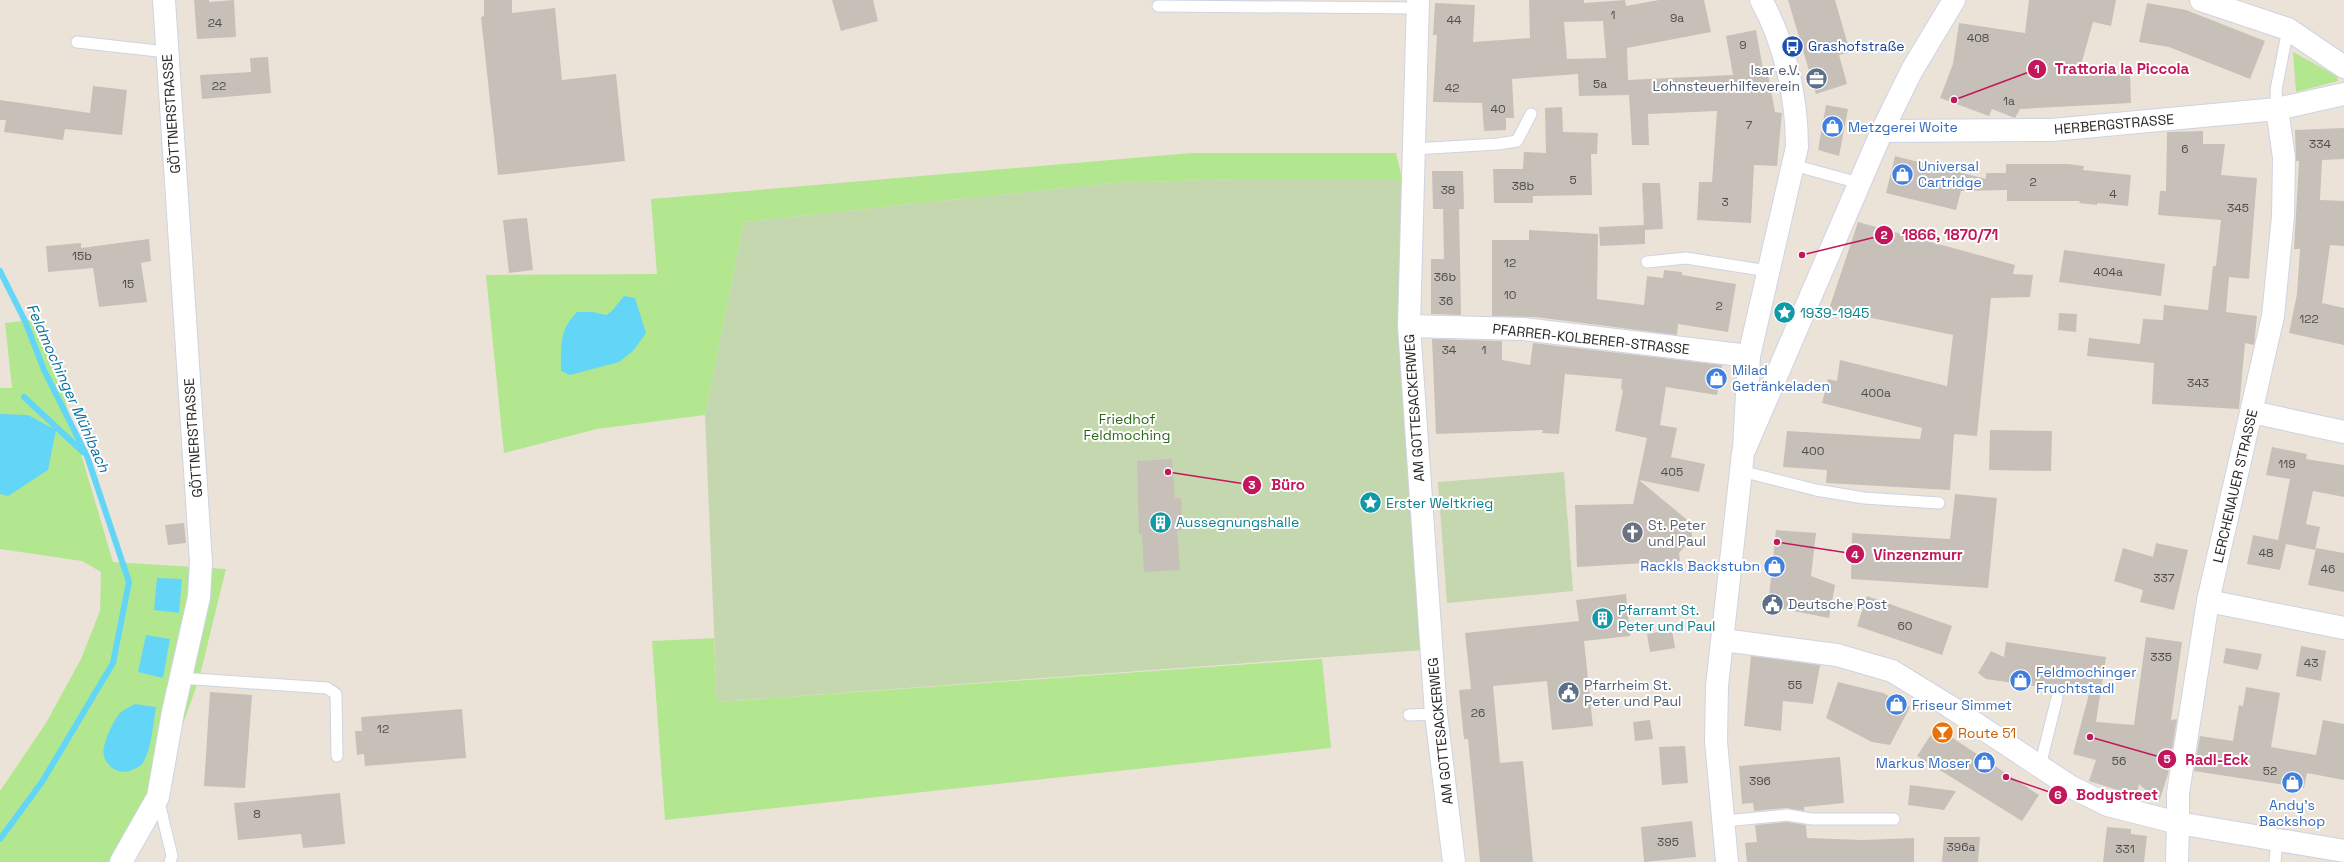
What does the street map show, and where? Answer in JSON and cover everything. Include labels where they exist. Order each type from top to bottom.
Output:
[{"type":"street","name":"GÖTTNERSTRASSE","points":[[121,862],[158,797],[180,678],[199,597],[201,562],[164,0]]},
{"type":"street","points":[[1727,862],[1716,741],[1718,686],[1742,462],[1749,356],[1797,146],[1797,118],[1792,93],[1781,49],[1767,11],[1761,0]]},
{"type":"street","points":[[2201,0],[2288,29],[2344,67]]},
{"type":"street","name":"AM GOTTESACKERWEG","points":[[1417,4],[1409,326],[1436,714],[1454,862]]},
{"type":"street","points":[[1742,462],[1882,131],[1912,70],[1950,4]]},
{"type":"street","name":"HERBERGSTRASSE","points":[[1882,131],[2052,130],[2277,110],[2344,94]]},
{"type":"street","name":"LERCHENAUER STRASSE","points":[[2177,862],[2178,793],[2208,601],[2273,316],[2283,216],[2284,158],[2277,110]]},
{"type":"street","name":"PFARRER-KOLBERER-STRASSE","points":[[1409,326],[1523,329],[1749,356]]},
{"type":"street","points":[[2252,412],[2344,432]]},
{"type":"street","points":[[2208,601],[2344,628]]},
{"type":"street","points":[[1723,640],[1837,655],[1892,671],[1918,685],[2071,787],[2108,805],[2178,824],[2277,839],[2342,854]]},
{"type":"lane","points":[[1158,6],[1417,4]]},
{"type":"lane","points":[[2277,110],[2276,90],[2288,29]]},
{"type":"lane","points":[[76,42],[167,52]]},
{"type":"lane","points":[[1414,148],[1498,144],[1517,141],[1531,114]]},
{"type":"lane","points":[[1793,165],[1859,183]]},
{"type":"lane","points":[[1647,262],[1686,258],[1768,270]]},
{"type":"lane","points":[[1742,462],[1823,491],[1864,498],[1939,503]]},
{"type":"lane","points":[[180,678],[327,688],[336,694],[337,756]]},
{"type":"lane","points":[[2040,766],[2057,698]]},
{"type":"lane","points":[[1409,715],[1436,714]]},
{"type":"lane","points":[[158,797],[172,856],[170,862]]},
{"type":"lane","points":[[1724,821],[1787,815],[1812,820],[1894,820]]},
{"type":"lane","points":[[2275,862],[2277,839]]},
{"type":"green space","points":[[2293,52],[2337,76],[2338,81],[2296,92]]},
{"type":"green space","points":[[1192,153],[1396,153],[1402,179],[1242,179],[1113,183],[744,222],[705,415],[597,429],[504,453],[486,275],[657,274],[651,199]]},
{"type":"green space","name":"Friedhof Feldmoching","points":[[1242,179],[1402,179],[1401,332],[1424,650],[717,702],[705,415],[744,222],[1113,183]]},
{"type":"green space","points":[[41,319],[113,562],[226,569],[199,679],[159,792],[118,862],[0,862],[0,791],[46,723],[81,659],[100,611],[101,572],[82,561],[0,549],[0,388],[12,388],[5,323]]},
{"type":"green space","points":[[1564,472],[1573,591],[1447,603],[1438,482]]},
{"type":"green space","points":[[714,638],[717,702],[1322,659],[1331,748],[665,820],[652,641]]},
{"type":"water","points":[[624,296],[635,298],[646,333],[633,351],[619,362],[570,375],[561,371],[562,339],[571,319],[577,312],[593,312],[606,315],[612,311]]},
{"type":"water","points":[[0,414],[28,415],[56,430],[48,470],[8,496],[0,494]]},
{"type":"water","points":[[157,578],[182,579],[179,613],[154,610]]},
{"type":"water","points":[[146,635],[170,639],[163,678],[138,672]]},
{"type":"water","points":[[135,704],[156,707],[151,742],[147,755],[142,764],[127,772],[121,772],[111,767],[107,763],[103,753],[104,747],[111,728],[118,715]]},
{"type":"building","points":[[194,0],[209,0],[209,2],[234,0],[236,37],[197,39]]},
{"type":"building","points":[[484,0],[512,0],[512,13],[555,8],[562,80],[616,74],[625,161],[498,175],[481,17],[484,16]]},
{"type":"building","points":[[832,0],[873,0],[878,21],[841,31]]},
{"type":"building","points":[[1529,0],[1584,0],[1584,3],[1625,0],[1626,6],[1659,0],[1704,0],[1711,32],[1627,48],[1628,80],[1733,75],[1726,36],[1756,30],[1764,75],[1768,74],[1775,112],[1782,113],[1777,166],[1754,165],[1751,223],[1697,220],[1699,182],[1712,182],[1717,111],[1648,114],[1649,145],[1632,145],[1629,95],[1579,96],[1578,74],[1512,79],[1514,118],[1506,118],[1506,130],[1484,131],[1482,103],[1433,102],[1437,35],[1433,35],[1435,3],[1475,5],[1473,42],[1530,38]],"holes":[[[1603,21],[1606,58],[1567,59],[1564,22]]]},
{"type":"building","points":[[1788,0],[1835,0],[1850,52],[1839,55],[1847,84],[1816,94]]},
{"type":"building","points":[[2029,0],[2116,0],[2111,26],[2093,22],[2078,76],[2130,73],[2131,103],[2020,109],[2015,118],[1992,109],[1989,116],[1940,98],[1953,64],[1959,23],[2025,33]]},
{"type":"building","points":[[2147,3],[2186,10],[2265,41],[2250,79],[2169,47],[2139,42]]},
{"type":"building","points":[[268,57],[271,93],[202,99],[200,75],[251,72],[250,58]]},
{"type":"building","points":[[93,86],[127,90],[122,135],[65,129],[63,140],[4,132],[6,120],[0,120],[0,100],[90,113]]},
{"type":"building","name":"Metzgerei Woite","points":[[1826,105],[1848,109],[1839,156],[1818,150]]},
{"type":"building","points":[[1562,107],[1563,132],[1598,133],[1597,154],[1591,154],[1592,195],[1533,196],[1533,203],[1494,203],[1493,169],[1523,169],[1524,152],[1546,153],[1545,108]]},
{"type":"building","points":[[2344,128],[2344,159],[2322,160],[2320,200],[2344,201],[2344,246],[2330,245],[2322,303],[2344,308],[2344,345],[2289,333],[2297,294],[2300,249],[2294,249],[2299,161],[2296,161],[2295,130]]},
{"type":"building","points":[[2203,131],[2203,144],[2225,144],[2221,175],[2257,178],[2249,279],[2229,277],[2226,312],[2257,316],[2254,345],[2245,343],[2239,409],[2152,404],[2154,363],[2087,356],[2089,338],[2140,344],[2143,319],[2163,320],[2164,305],[2208,310],[2213,266],[2216,266],[2221,220],[2158,215],[2160,191],[2166,191],[2167,132]]},
{"type":"building","points":[[1895,156],[1986,179],[1986,173],[2006,173],[2006,164],[2068,164],[2084,166],[2083,170],[2131,175],[2128,206],[2079,203],[2080,201],[2007,201],[2007,190],[1961,191],[1956,210],[1886,193]]},
{"type":"building","points":[[1432,171],[1463,171],[1464,209],[1459,209],[1461,315],[1431,314],[1431,259],[1444,259],[1443,209],[1433,209]]},
{"type":"building","points":[[1642,183],[1660,183],[1663,229],[1645,230],[1645,244],[1600,246],[1599,227],[1644,225]]},
{"type":"building","points":[[527,218],[533,270],[509,273],[503,220]]},
{"type":"building","points":[[1858,222],[2015,265],[2013,274],[2033,275],[2030,297],[1991,298],[1977,436],[1954,434],[1950,490],[1826,483],[1827,470],[1783,467],[1787,431],[1920,439],[1922,428],[1822,403],[1828,379],[1837,381],[1840,360],[1947,386],[1953,335],[1829,309]]},
{"type":"building","points":[[1529,230],[1598,234],[1597,299],[1644,305],[1647,276],[1663,278],[1664,270],[1682,272],[1682,275],[1736,284],[1728,332],[1678,324],[1677,335],[1535,317],[1492,316],[1492,240],[1529,240]]},
{"type":"building","points":[[149,239],[151,261],[141,263],[147,302],[99,307],[93,268],[48,272],[46,246],[81,243],[81,248]]},
{"type":"building","points":[[2064,250],[2165,264],[2161,296],[2059,282]]},
{"type":"building","points":[[2059,313],[2077,314],[2076,332],[2058,330]]},
{"type":"building","points":[[1432,339],[1502,341],[1502,360],[1530,365],[1533,343],[1722,365],[1717,395],[1666,387],[1660,425],[1677,428],[1671,457],[1705,464],[1699,492],[1639,480],[1691,523],[1692,538],[1679,553],[1680,561],[1577,567],[1575,505],[1633,504],[1647,438],[1615,431],[1623,390],[1621,389],[1622,379],[1565,374],[1559,434],[1542,433],[1543,430],[1436,434]]},
{"type":"building","points":[[1990,430],[2052,431],[2051,471],[1989,470]]},
{"type":"building","points":[[2272,447],[2307,454],[2306,459],[2344,465],[2344,497],[2313,491],[2306,524],[2320,527],[2315,550],[2286,544],[2280,570],[2247,564],[2253,535],[2278,540],[2290,479],[2266,475]]},
{"type":"building","name":"Aussegnungshalle","points":[[1172,459],[1175,498],[1181,498],[1183,530],[1177,531],[1180,570],[1144,572],[1142,533],[1139,534],[1137,461]]},
{"type":"building","points":[[1955,494],[1997,498],[1988,588],[1851,579],[1852,533],[1950,539]]},
{"type":"building","points":[[184,523],[186,543],[168,545],[165,525]]},
{"type":"building","points":[[1776,530],[1816,533],[1811,576],[1835,585],[1829,618],[1768,606]]},
{"type":"building","points":[[2156,543],[2188,550],[2174,610],[2140,602],[2143,590],[2114,581],[2123,548],[2153,557]]},
{"type":"building","points":[[2316,548],[2344,553],[2344,592],[2308,585]]},
{"type":"building","points":[[1626,594],[1630,636],[1584,641],[1593,726],[1552,730],[1547,681],[1493,686],[1500,763],[1523,761],[1533,862],[1480,862],[1468,739],[1464,739],[1459,690],[1471,689],[1465,633],[1579,621],[1576,600]]},
{"type":"building","points":[[1867,596],[1952,626],[1942,655],[1857,626]]},
{"type":"building","points":[[1672,630],[1675,648],[1650,652],[1647,634]]},
{"type":"building","points":[[2146,637],[2182,642],[2171,720],[2177,719],[2168,774],[2159,802],[2139,784],[2136,796],[2089,781],[2096,760],[2073,754],[2089,694],[1986,679],[1978,673],[1991,651],[2004,657],[2006,642],[2106,657],[2096,722],[2134,725]]},
{"type":"building","points":[[2301,646],[2326,651],[2321,681],[2296,676]]},
{"type":"building","points":[[2226,648],[2262,654],[2258,670],[2223,663]]},
{"type":"building","points":[[1751,656],[1820,665],[1813,704],[1783,701],[1781,731],[1744,726]]},
{"type":"building","points":[[1838,682],[1883,693],[1910,707],[1890,745],[1872,742],[1826,718]]},
{"type":"building","points":[[2246,687],[2280,693],[2271,747],[2316,755],[2323,720],[2344,724],[2344,780],[2307,773],[2304,788],[2194,771],[2200,736],[2233,741],[2239,705],[2243,706]]},
{"type":"building","points":[[210,692],[252,695],[245,788],[204,786]]},
{"type":"building","points":[[462,709],[466,758],[365,766],[364,754],[357,755],[355,731],[362,731],[361,717]]},
{"type":"building","points":[[1650,720],[1653,739],[1635,741],[1633,722]]},
{"type":"building","points":[[1936,727],[2039,795],[2022,821],[1917,756]]},
{"type":"building","points":[[1685,746],[1688,783],[1662,785],[1659,747]]},
{"type":"building","points":[[1840,757],[1844,803],[1804,807],[1804,811],[1786,808],[1754,811],[1753,803],[1742,804],[1739,766]]},
{"type":"building","points":[[1910,785],[1956,791],[1944,810],[1908,805]]},
{"type":"building","points":[[340,793],[345,844],[303,848],[301,834],[238,840],[234,803]]},
{"type":"building","points":[[1692,821],[1696,857],[1644,862],[1641,827]]},
{"type":"building","points":[[1787,822],[1806,825],[1807,838],[1863,840],[1914,838],[1914,862],[1747,862],[1745,843],[1757,842],[1755,825]]},
{"type":"building","points":[[2107,827],[2131,829],[2131,834],[2147,836],[2144,862],[2103,862]]},
{"type":"building","points":[[1944,837],[1980,837],[1978,862],[1942,862]]},
{"type":"waterway","name":"Feldmochinger Mühlbach","points":[[0,271],[25,321],[44,370],[87,456],[129,582],[113,663],[42,782],[0,839]]},
{"type":"waterway","points":[[24,397],[83,452]]},
{"type":"place","name":"Grashofstraße","points":[[1793,46]]},
{"type":"place","name":"Isar e.V. Lohnsteuerhilfeverein","points":[[1816,78]]},
{"type":"place","name":"Trattoria la Piccola","points":[[1954,100]]},
{"type":"place","name":"Metzgerei Woite","points":[[1833,127]]},
{"type":"place","name":"Universal Cartridge","points":[[1903,174]]},
{"type":"place","name":"1866, 1870/71","points":[[1802,255]]},
{"type":"place","name":"1939-1945","points":[[1785,313]]},
{"type":"place","name":"Milad Getränkeladen","points":[[1717,378]]},
{"type":"place","name":"Büro","points":[[1168,472]]},
{"type":"place","name":"Erster Weltkrieg","points":[[1370,503]]},
{"type":"place","name":"Aussegnungshalle","points":[[1160,522]]},
{"type":"place","name":"St. Peter und Paul","points":[[1633,533]]},
{"type":"place","name":"Vinzenzmurr","points":[[1777,542]]},
{"type":"place","name":"Rackls Backstubn","points":[[1775,566]]},
{"type":"place","name":"Deutsche Post","points":[[1772,604]]},
{"type":"place","name":"Pfarramt St. Peter und Paul","points":[[1603,618]]},
{"type":"place","name":"Feldmochinger Fruchtstadl","points":[[2020,680]]},
{"type":"place","name":"Pfarrheim St. Peter und Paul","points":[[1569,693]]},
{"type":"place","name":"Friseur Simmet","points":[[1897,705]]},
{"type":"place","name":"Route 51","points":[[1942,733]]},
{"type":"place","name":"Radl-Eck","points":[[2090,737]]},
{"type":"place","name":"Markus Moser","points":[[1985,763]]},
{"type":"place","name":"Bodystreet","points":[[2006,777]]},
{"type":"place","name":"Andy's Backshop","points":[[2292,783]]}]
